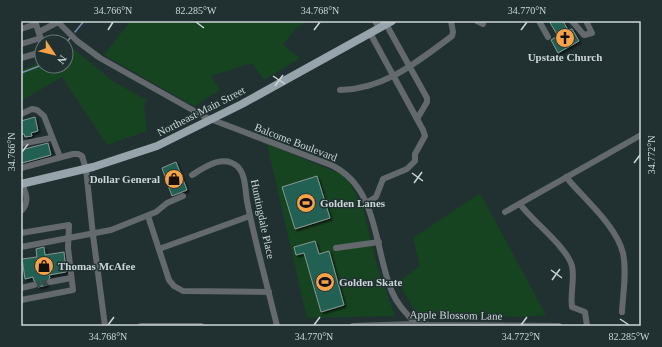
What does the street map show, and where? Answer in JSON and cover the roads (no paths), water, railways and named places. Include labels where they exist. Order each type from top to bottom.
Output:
[{"type":"main road","name":"Northeast Main Street","points":[[22,184],[86,169],[157,146],[212,119],[370,32],[383,23]]},
{"type":"street","points":[[44,34],[58,21]]},
{"type":"street","name":"Balcome Boulevard","points":[[58,21],[77,41],[100,58],[212,119],[336,168],[346,174],[355,184],[366,203],[379,242],[392,292],[401,308],[417,325]]},
{"type":"street","points":[[340,90],[350,90],[394,77],[452,36],[453,32],[451,21]]},
{"type":"street","points":[[539,21],[548,37]]},
{"type":"street","points":[[572,21],[584,36],[592,33],[586,21]]},
{"type":"street","points":[[383,23],[427,98],[427,102],[417,119]]},
{"type":"street","points":[[21,29],[36,24],[40,34]]},
{"type":"street","points":[[366,203],[376,197],[383,179],[407,169],[415,161],[415,154],[425,136],[370,32]]},
{"type":"street","points":[[21,44],[34,39]]},
{"type":"street","points":[[21,58],[34,54]]},
{"type":"street","points":[[21,114],[32,109],[41,112],[44,116],[51,138],[60,157]]},
{"type":"street","points":[[505,212],[641,135]]},
{"type":"street","points":[[21,144],[51,138]]},
{"type":"street","points":[[21,168],[60,157],[78,154],[82,156],[86,169],[92,235],[105,326]]},
{"type":"street","name":"Huntingdale Place","points":[[192,175],[209,165],[222,161],[237,166],[244,176],[250,216],[277,326]]},
{"type":"street","points":[[566,177],[614,232],[621,246],[624,262],[622,312]]},
{"type":"street","points":[[21,211],[26,205],[27,197],[22,184]]},
{"type":"street","points":[[21,248],[111,230],[148,216],[156,212],[167,202],[183,196]]},
{"type":"street","points":[[520,204],[568,257],[572,272],[572,307],[584,312],[587,326]]},
{"type":"street","points":[[148,216],[169,280],[174,286],[183,291],[269,292]]},
{"type":"street","points":[[159,249],[250,216]]},
{"type":"street","points":[[21,233],[69,225],[71,278],[73,290],[21,300]]},
{"type":"street","points":[[336,248],[379,242]]},
{"type":"street","points":[[50,282],[71,278]]},
{"type":"street","points":[[21,288],[34,285]]},
{"type":"street","points":[[141,326],[201,326]]},
{"type":"street","name":"Apple Blossom Lane","points":[[354,326],[559,326]]},
{"type":"waterway","points":[[75,32],[84,21]]},
{"type":"waterway","points":[[21,73],[34,68]]},
{"type":"tunnel","points":[[34,285],[50,282]]},
{"type":"place","name":"Upstate Church","points":[[565,38]]},
{"type":"place","name":"Dollar General","points":[[174,179]]},
{"type":"place","name":"Golden Lanes","points":[[306,203]]},
{"type":"place","name":"Thomas McAfee","points":[[44,266]]},
{"type":"place","name":"Golden Skate","points":[[325,282]]}]
